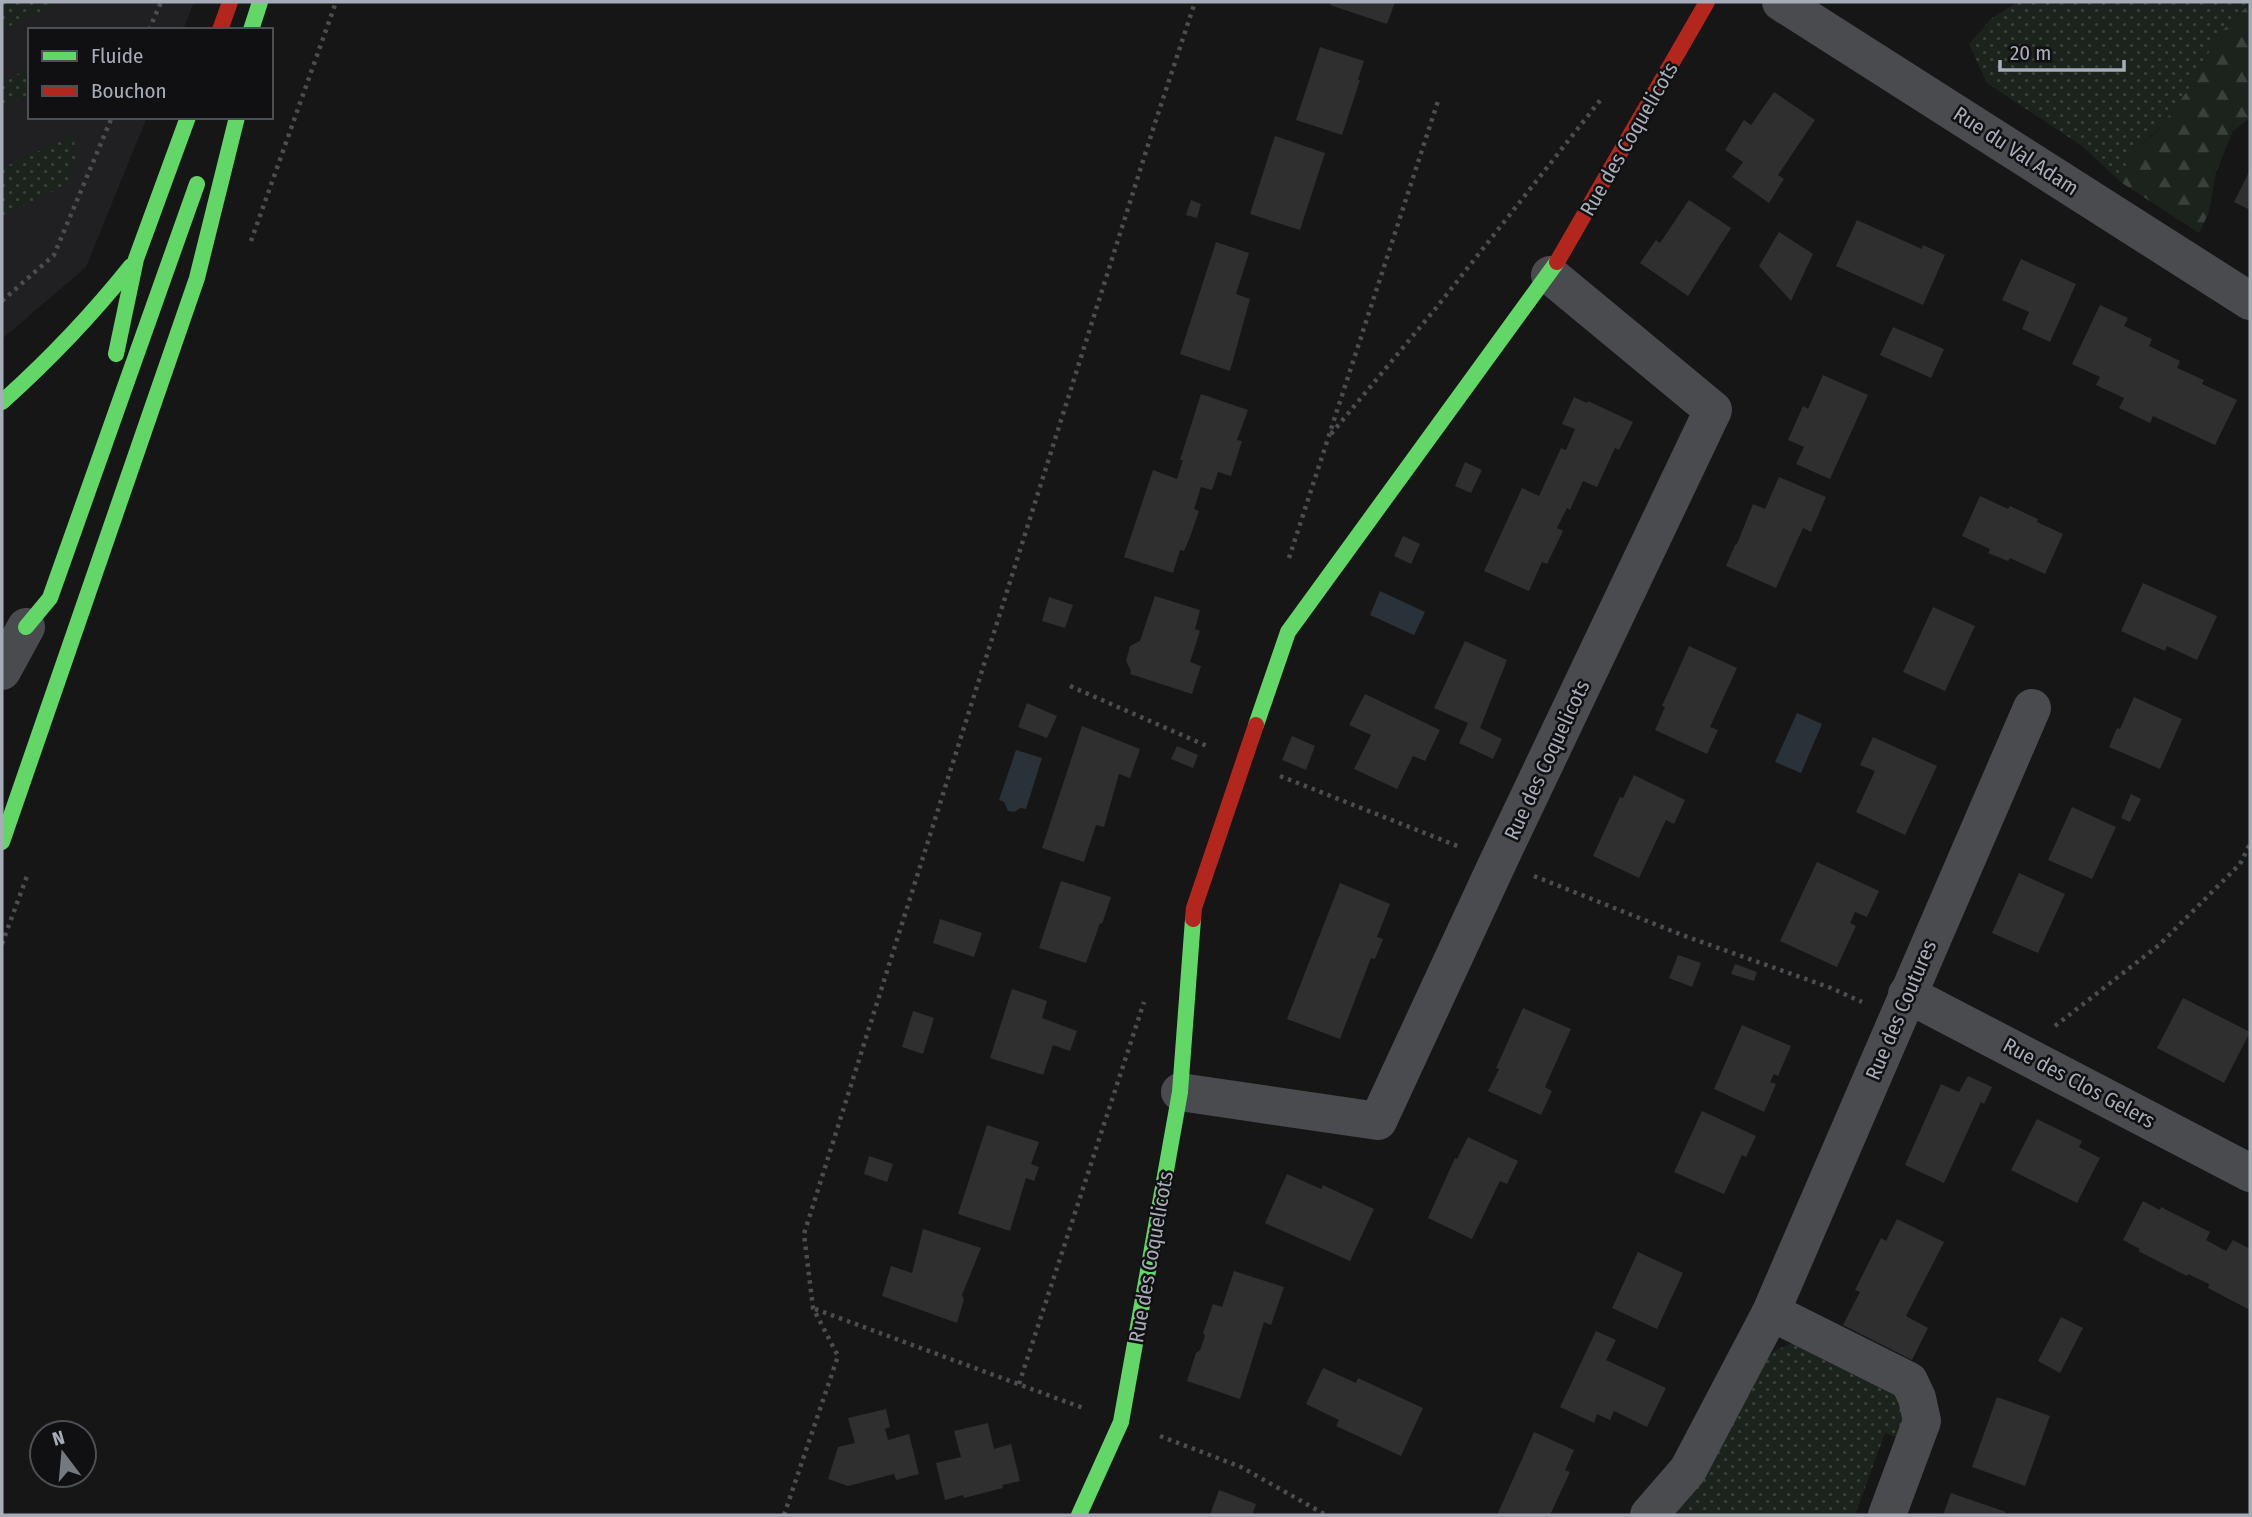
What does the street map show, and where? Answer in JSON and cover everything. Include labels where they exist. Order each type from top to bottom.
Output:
[{"type":"main road","points":[[221,28],[230,2]]},
{"type":"main road","points":[[252,28],[263,2]]},
{"type":"main road","points":[[258,28],[263,2]]},
{"type":"main road","name":"Rue des Coquelicots","points":[[1079,1515],[1121,1422],[1180,1092],[1194,908],[1288,632],[1550,275],[1707,2]]},
{"type":"main road","points":[[111,365],[116,353],[136,259],[187,119]]},
{"type":"main road","points":[[2,842],[197,278],[237,119]]},
{"type":"main road","points":[[27,616],[50,598],[203,167]]},
{"type":"main road","points":[[2,402],[92,316],[136,259]]},
{"type":"street","name":"Rue du Val Adam","points":[[1781,2],[2250,301]]},
{"type":"street","name":"Rue des Coquelicots","points":[[1180,1092],[1378,1122],[1498,862],[1713,410],[1550,275]]},
{"type":"street","points":[[2,671],[27,616]]},
{"type":"street","name":"Rue des Coutures","points":[[1648,1515],[1688,1470],[1771,1312],[2032,708]]},
{"type":"street","name":"Rue des Clos Gelers","points":[[1908,994],[2250,1173]]},
{"type":"street","points":[[1771,1312],[1909,1381],[1917,1398],[1922,1421],[1887,1515]]},
{"type":"path","points":[[150,28],[161,2]]},
{"type":"path","points":[[784,1515],[838,1356],[813,1308],[804,1234],[1195,2]]},
{"type":"path","points":[[1329,437],[1453,286],[1602,97]]},
{"type":"path","points":[[2,301],[54,255],[111,119]]},
{"type":"path","points":[[2021,1053],[2159,945],[2240,864],[2250,844]]},
{"type":"path","points":[[813,1308],[1241,1467],[1326,1515]]},
{"type":"shaded area","points":[[2,2],[194,2],[184,28],[28,28],[28,119],[146,119],[86,267],[2,339]]},
{"type":"shaded area","points":[[1380,591],[1425,612],[1414,635],[1370,615]]},
{"type":"shaded area","points":[[1797,713],[1822,724],[1801,773],[1775,762]]},
{"type":"shaded area","points":[[1016,750],[1042,758],[1026,809],[1021,808],[1014,812],[1008,811],[1004,802],[999,800]]},
{"type":"green space","points":[[2,2],[61,2],[2,30]]},
{"type":"green space","points":[[2017,2],[2250,2],[2221,32],[2188,90],[2162,125],[2129,156],[2122,183],[2082,146],[1987,83],[1969,44],[1992,18]]},
{"type":"green space","points":[[2250,3],[2250,118],[2233,131],[2216,172],[2209,212],[2199,233],[2122,183],[2129,156],[2158,130],[2188,90],[2221,32]]},
{"type":"green space","points":[[28,69],[28,95],[2,108],[2,82]]},
{"type":"green space","points":[[74,135],[76,162],[65,186],[2,216],[2,168]]},
{"type":"green space","points":[[1793,1343],[1884,1380],[1905,1406],[1901,1439],[1885,1433],[1855,1515],[1666,1515],[1757,1372],[1774,1351]]},
{"type":"building","points":[[1332,2],[1395,2],[1387,24],[1330,5]]},
{"type":"building","points":[[1320,47],[1364,61],[1342,135],[1296,120]]},
{"type":"building","points":[[1774,92],[1815,120],[1778,175],[1784,179],[1769,203],[1732,177],[1743,162],[1725,150],[1744,120],[1751,125]]},
{"type":"building","points":[[1275,136],[1325,153],[1300,230],[1250,214]]},
{"type":"building","points":[[2250,170],[2250,210],[2234,202]]},
{"type":"building","points":[[1191,200],[1201,204],[1197,218],[1186,215]]},
{"type":"building","points":[[1689,200],[1731,228],[1688,296],[1640,263],[1656,240],[1660,243]]},
{"type":"building","points":[[1857,220],[1922,249],[1923,245],[1945,255],[1923,305],[1836,266]]},
{"type":"building","points":[[1779,232],[1813,254],[1791,301],[1759,266]]},
{"type":"building","points":[[1216,242],[1249,253],[1236,294],[1250,299],[1230,371],[1180,354]]},
{"type":"building","points":[[2021,259],[2076,284],[2050,342],[2022,329],[2029,312],[2002,300]]},
{"type":"building","points":[[2100,305],[2128,318],[2124,326],[2152,339],[2149,346],[2180,361],[2177,368],[2204,380],[2202,384],[2237,400],[2215,445],[2153,416],[2150,423],[2119,408],[2124,398],[2096,385],[2100,377],[2072,364]]},
{"type":"building","points":[[1893,327],[1944,349],[1931,378],[1880,355]]},
{"type":"building","points":[[1823,375],[1868,395],[1830,479],[1796,464],[1804,447],[1788,440],[1803,406],[1808,409]]},
{"type":"building","points":[[1201,394],[1248,410],[1237,440],[1242,441],[1231,476],[1218,472],[1212,490],[1201,487],[1194,509],[1199,511],[1184,551],[1180,550],[1173,573],[1124,557],[1153,470],[1177,479],[1183,460],[1180,460]]},
{"type":"building","points":[[1574,397],[1633,422],[1619,450],[1615,448],[1597,487],[1583,481],[1570,510],[1567,508],[1557,528],[1563,531],[1547,564],[1542,562],[1529,591],[1484,571],[1522,488],[1539,496],[1561,448],[1566,450],[1575,429],[1562,424]]},
{"type":"building","points":[[1465,462],[1482,470],[1471,493],[1455,486]]},
{"type":"building","points":[[1779,477],[1826,497],[1811,532],[1803,528],[1776,588],[1726,566],[1753,504],[1765,509]]},
{"type":"building","points":[[1980,496],[2008,509],[2010,506],[2063,534],[2045,574],[2010,558],[2008,561],[1988,553],[1990,549],[1962,536]]},
{"type":"building","points":[[1403,536],[1420,544],[1411,564],[1394,556]]},
{"type":"building","points":[[2143,583],[2217,616],[2197,660],[2167,646],[2165,651],[2121,631]]},
{"type":"building","points":[[1155,596],[1200,610],[1195,629],[1200,631],[1190,662],[1201,666],[1192,694],[1130,674],[1126,661],[1130,646],[1140,641]]},
{"type":"building","points":[[1049,597],[1073,605],[1065,628],[1042,621]]},
{"type":"building","points":[[1933,607],[1975,626],[1945,691],[1903,672]]},
{"type":"building","points":[[1465,641],[1507,660],[1480,728],[1502,739],[1493,759],[1459,743],[1468,723],[1434,708]]},
{"type":"building","points":[[1689,646],[1737,668],[1710,727],[1718,730],[1707,754],[1655,730],[1665,707],[1662,706]]},
{"type":"building","points":[[1365,694],[1440,730],[1425,761],[1413,756],[1397,789],[1354,769],[1371,735],[1349,725]]},
{"type":"building","points":[[2134,697],[2182,719],[2160,769],[2109,747]]},
{"type":"building","points":[[1027,703],[1057,716],[1047,738],[1018,727]]},
{"type":"building","points":[[1082,726],[1140,749],[1130,778],[1119,774],[1104,827],[1096,825],[1084,862],[1042,848]]},
{"type":"building","points":[[1292,736],[1315,746],[1306,770],[1282,760]]},
{"type":"building","points":[[1873,737],[1937,766],[1905,835],[1856,812],[1875,771],[1860,765]]},
{"type":"building","points":[[1177,746],[1198,755],[1193,768],[1171,759]]},
{"type":"building","points":[[1634,775],[1685,800],[1674,824],[1666,820],[1639,878],[1593,856],[1620,797],[1623,798]]},
{"type":"building","points":[[2131,794],[2141,799],[2130,822],[2121,818]]},
{"type":"building","points":[[2072,807],[2116,827],[2092,879],[2048,860]]},
{"type":"building","points":[[1817,862],[1879,891],[1867,917],[1855,912],[1850,923],[1856,926],[1837,967],[1780,941]]},
{"type":"building","points":[[2019,873],[2065,894],[2038,953],[1992,933]]},
{"type":"building","points":[[1061,881],[1111,897],[1086,963],[1039,948]]},
{"type":"building","points":[[1340,883],[1390,904],[1377,937],[1383,939],[1375,959],[1371,958],[1340,1039],[1287,1019]]},
{"type":"building","points":[[940,919],[982,933],[974,957],[933,943]]},
{"type":"building","points":[[1678,955],[1701,963],[1692,987],[1669,978]]},
{"type":"building","points":[[1735,964],[1757,972],[1754,981],[1731,974]]},
{"type":"building","points":[[1012,989],[1047,1001],[1042,1018],[1077,1031],[1070,1051],[1053,1045],[1043,1075],[990,1058]]},
{"type":"building","points":[[2183,998],[2250,1032],[2224,1083],[2157,1048]]},
{"type":"building","points":[[1523,1008],[1571,1029],[1545,1087],[1552,1091],[1541,1115],[1488,1091]]},
{"type":"building","points":[[913,1011],[934,1018],[923,1054],[902,1047]]},
{"type":"building","points":[[1742,1025],[1791,1046],[1778,1076],[1774,1074],[1770,1082],[1776,1084],[1764,1112],[1714,1089]]},
{"type":"building","points":[[1968,1076],[1992,1087],[1984,1104],[1981,1102],[1944,1183],[1905,1165],[1941,1084],[1959,1092]]},
{"type":"building","points":[[1702,1111],[1756,1136],[1746,1157],[1742,1155],[1724,1194],[1674,1172]]},
{"type":"building","points":[[2037,1119],[2082,1141],[2079,1147],[2100,1158],[2077,1203],[2011,1170]]},
{"type":"building","points":[[987,1125],[1039,1142],[1031,1164],[1039,1167],[1034,1181],[1026,1178],[1010,1231],[958,1214]]},
{"type":"building","points":[[1468,1137],[1518,1161],[1507,1184],[1500,1181],[1472,1239],[1428,1218],[1455,1158],[1457,1159]]},
{"type":"building","points":[[869,1156],[893,1164],[887,1182],[864,1174]]},
{"type":"building","points":[[1287,1174],[1321,1189],[1323,1185],[1374,1209],[1350,1261],[1265,1223]]},
{"type":"building","points":[[2143,1201],[2160,1210],[2161,1207],[2210,1232],[2206,1240],[2226,1251],[2233,1240],[2250,1249],[2250,1310],[2208,1288],[2209,1284],[2138,1251],[2140,1249],[2123,1240]]},
{"type":"building","points":[[1897,1219],[1944,1242],[1906,1316],[1928,1328],[1912,1360],[1843,1325],[1860,1292],[1855,1290],[1881,1238],[1886,1241]]},
{"type":"building","points":[[923,1229],[981,1248],[962,1295],[964,1299],[957,1323],[882,1296],[891,1266],[912,1273]]},
{"type":"building","points":[[1638,1252],[1683,1273],[1657,1329],[1612,1308]]},
{"type":"building","points":[[1234,1271],[1284,1287],[1271,1325],[1264,1322],[1240,1399],[1187,1381],[1205,1336],[1203,1333],[1213,1304],[1222,1307]]},
{"type":"building","points":[[2061,1317],[2083,1328],[2060,1373],[2038,1361]]},
{"type":"building","points":[[1596,1331],[1616,1340],[1606,1360],[1666,1388],[1647,1427],[1614,1411],[1610,1420],[1597,1414],[1594,1423],[1560,1407]]},
{"type":"building","points":[[1323,1368],[1356,1383],[1358,1378],[1423,1408],[1401,1456],[1336,1426],[1339,1420],[1306,1404]]},
{"type":"building","points":[[1997,1397],[2050,1416],[2025,1486],[1972,1467]]},
{"type":"building","points":[[886,1409],[890,1427],[885,1429],[888,1440],[909,1434],[919,1474],[896,1480],[894,1474],[848,1486],[828,1479],[838,1447],[855,1443],[848,1418]]},
{"type":"building","points":[[988,1423],[994,1449],[1011,1444],[1020,1481],[964,1498],[963,1495],[945,1500],[936,1463],[961,1457],[954,1431]]},
{"type":"building","points":[[1534,1432],[1574,1450],[1565,1470],[1570,1472],[1550,1515],[1497,1515]]},
{"type":"building","points":[[1219,1490],[1256,1504],[1252,1515],[1210,1515]]},
{"type":"building","points":[[1951,1493],[2006,1512],[2005,1515],[1943,1515]]},
{"type":"traffic: fast","points":[[252,28],[260,2]]},
{"type":"traffic: fast","points":[[116,354],[136,259],[187,119]]},
{"type":"traffic: fast","points":[[2,842],[197,278],[237,119]]},
{"type":"traffic: fast","points":[[26,627],[50,598],[197,184]]},
{"type":"traffic: fast","points":[[1256,725],[1288,632],[1557,262]]},
{"type":"traffic: fast","points":[[2,402],[70,337],[131,266]]},
{"type":"traffic: fast","points":[[1079,1515],[1121,1422],[1180,1092],[1193,919]]},
{"type":"traffic: jam","points":[[221,28],[230,2]]},
{"type":"traffic: jam","points":[[1557,262],[1707,2]]},
{"type":"traffic: jam","points":[[1193,919],[1194,908],[1256,725]]}]
